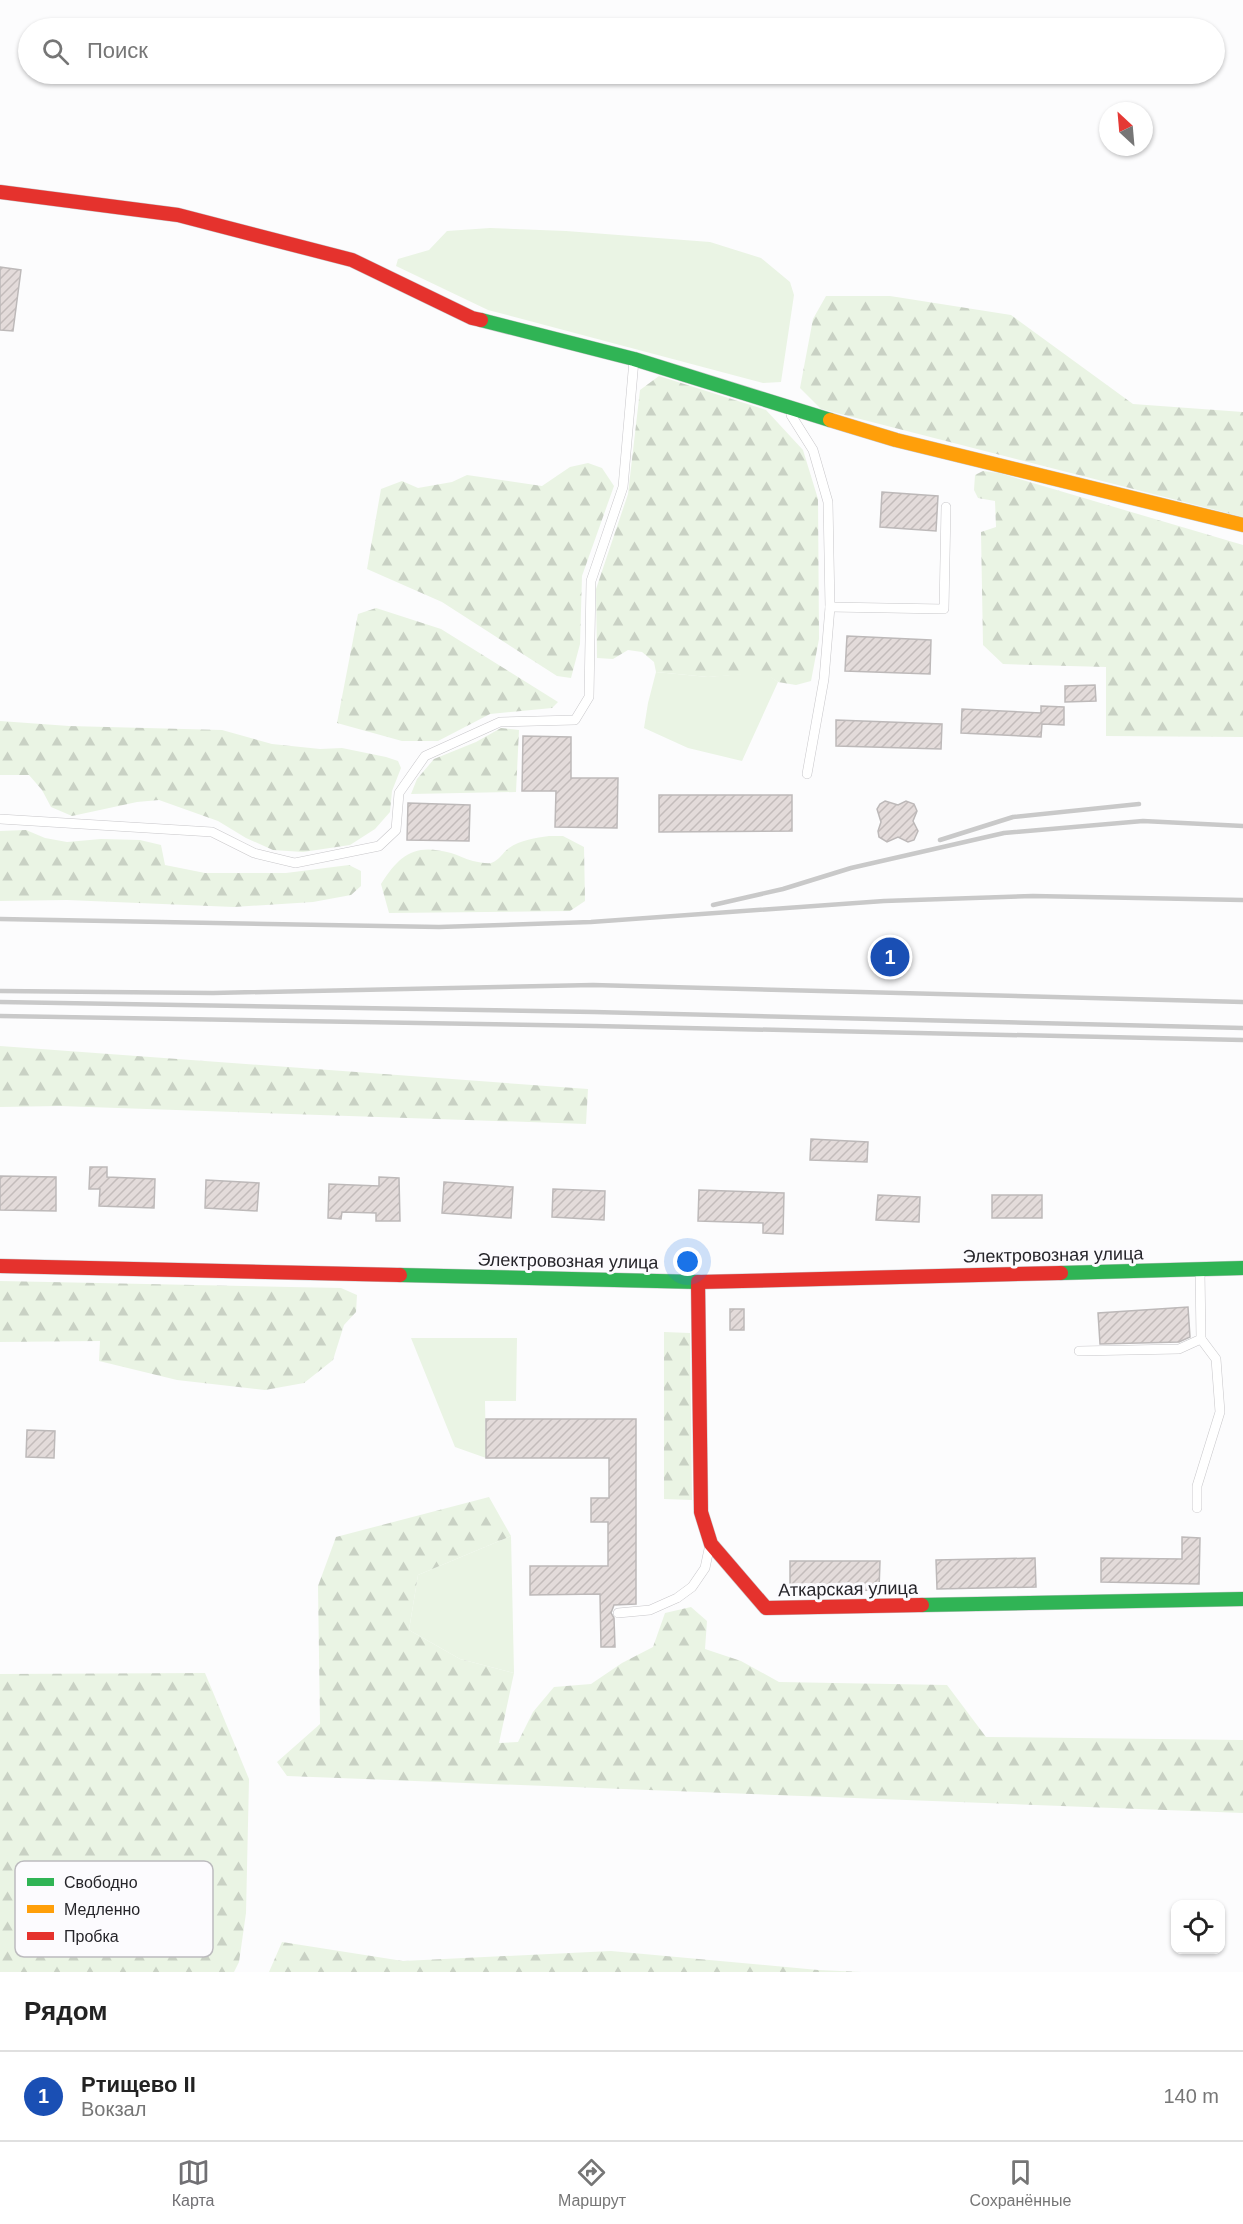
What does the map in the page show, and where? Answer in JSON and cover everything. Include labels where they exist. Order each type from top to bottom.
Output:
[{"type":"street","points":[[0,192],[178,215],[352,260],[472,318],[634,359],[896,440],[1243,525]]},
{"type":"street","name":"Электровозная улица","points":[[0,1266],[698,1282],[1243,1268]]},
{"type":"street","name":"Аткарская улица","points":[[698,1282],[701,1512],[711,1544],[766,1608],[1243,1599]]},
{"type":"lane","points":[[0,819],[212,832],[254,853],[295,863],[379,846],[396,830],[399,793],[425,756],[500,722],[575,720],[589,697],[591,581],[623,487],[634,359]]},
{"type":"lane","points":[[787,408],[813,450],[828,502],[830,607],[824,679],[807,774]]},
{"type":"lane","points":[[830,607],[944,609],[946,507]]},
{"type":"lane","points":[[1197,1508],[1197,1486],[1220,1412],[1216,1359],[1201,1339],[1200,1269]]},
{"type":"lane","points":[[1079,1352],[1179,1349],[1201,1339]]},
{"type":"lane","points":[[618,1613],[650,1610],[677,1598],[692,1587],[705,1568],[711,1544]]},
{"type":"green space","points":[[490,228],[566,231],[710,242],[761,258],[790,282],[794,295],[781,382],[763,383],[488,310],[396,266],[398,259],[429,250],[447,231]]},
{"type":"green space","points":[[826,296],[890,296],[1011,315],[1133,404],[1243,412],[1243,517],[821,409],[800,388],[813,319]]},
{"type":"green space","points":[[659,376],[766,410],[803,450],[818,499],[819,639],[811,681],[796,685],[778,682],[764,673],[708,677],[656,672],[654,662],[642,652],[628,650],[613,659],[597,658],[596,589],[628,494],[640,390]]},
{"type":"green space","points":[[588,463],[602,468],[614,486],[582,576],[580,644],[571,678],[557,676],[442,602],[367,569],[381,489],[402,481],[418,488],[452,482],[467,475],[542,486],[570,467]]},
{"type":"green space","points":[[983,471],[999,473],[1243,545],[1243,737],[1106,736],[1106,667],[1003,664],[983,645],[981,532],[996,527],[995,501],[978,498],[974,490],[975,475]]},
{"type":"green space","points":[[376,608],[441,629],[558,702],[552,708],[490,714],[438,741],[402,741],[337,723],[358,614]]},
{"type":"green space","points":[[656,672],[708,677],[764,672],[778,682],[742,761],[688,748],[644,728]]},
{"type":"green space","points":[[0,721],[69,726],[222,730],[272,744],[320,749],[342,748],[386,757],[398,761],[401,768],[392,791],[390,812],[375,829],[350,845],[303,852],[273,850],[246,838],[218,821],[159,800],[137,802],[72,816],[51,807],[42,790],[29,775],[0,775]]},
{"type":"green space","points":[[501,728],[519,730],[516,792],[411,794],[417,779],[434,759],[476,742]]},
{"type":"green space","points":[[26,830],[45,838],[67,842],[101,839],[140,840],[161,845],[165,865],[205,873],[286,873],[349,865],[361,871],[361,886],[351,895],[313,902],[234,907],[67,900],[0,901],[0,831]]},
{"type":"green space","points":[[549,836],[563,836],[584,847],[585,901],[570,911],[389,913],[381,884],[395,865],[410,854],[428,849],[438,850],[473,861],[491,863],[518,843]]},
{"type":"green space","points":[[0,1046],[588,1089],[586,1124],[60,1106],[0,1107]]},
{"type":"green space","points":[[0,1281],[341,1288],[357,1295],[356,1312],[344,1325],[333,1360],[304,1383],[265,1390],[177,1380],[99,1361],[100,1341],[0,1342]]},
{"type":"green space","points":[[664,1332],[690,1333],[692,1500],[664,1499]]},
{"type":"green space","points":[[411,1338],[517,1338],[516,1401],[485,1401],[486,1458],[455,1447]]},
{"type":"green space","points":[[489,1497],[511,1536],[418,1575],[409,1630],[460,1659],[514,1673],[499,1743],[518,1742],[533,1712],[554,1687],[591,1684],[622,1663],[653,1647],[665,1613],[691,1607],[707,1621],[705,1649],[741,1661],[779,1682],[947,1685],[986,1737],[1243,1740],[1243,1813],[287,1776],[277,1762],[320,1724],[318,1586],[336,1537]]},
{"type":"green space","points":[[511,1536],[514,1673],[460,1659],[409,1630],[418,1575]]},
{"type":"green space","points":[[205,1673],[249,1779],[246,1913],[239,1962],[234,1972],[0,1972],[0,1674]]},
{"type":"green space","points":[[282,1942],[403,1961],[611,1951],[862,1972],[269,1972]]},
{"type":"building","points":[[0,267],[21,270],[13,331],[0,330]]},
{"type":"building","points":[[882,492],[938,496],[936,531],[880,527]]},
{"type":"building","points":[[847,636],[931,640],[930,674],[845,671]]},
{"type":"building","points":[[1095,685],[1096,701],[1065,702],[1065,686]]},
{"type":"building","points":[[1041,706],[1064,707],[1064,725],[1042,724],[1041,737],[961,733],[962,709],[1041,713]]},
{"type":"building","points":[[836,720],[942,724],[941,749],[836,746]]},
{"type":"building","points":[[523,736],[571,737],[571,778],[618,778],[617,828],[555,827],[556,791],[522,791]]},
{"type":"building","points":[[659,795],[792,795],[792,831],[659,832]]},
{"type":"building","points":[[885,801],[898,805],[906,801],[914,804],[917,811],[913,821],[918,831],[914,840],[908,842],[898,837],[887,842],[879,837],[881,822],[877,809]]},
{"type":"building","points":[[408,803],[470,805],[469,841],[407,840]]},
{"type":"building","points":[[811,1139],[868,1142],[867,1162],[810,1160]]},
{"type":"building","points":[[90,1167],[107,1167],[107,1177],[155,1179],[154,1208],[99,1206],[100,1189],[89,1189]]},
{"type":"building","points":[[0,1176],[56,1177],[56,1211],[0,1210]]},
{"type":"building","points":[[379,1177],[399,1178],[400,1221],[376,1221],[376,1213],[342,1212],[341,1219],[328,1218],[329,1184],[379,1186]]},
{"type":"building","points":[[206,1180],[259,1183],[257,1211],[205,1208]]},
{"type":"building","points":[[444,1182],[513,1187],[511,1218],[442,1213]]},
{"type":"building","points":[[553,1189],[605,1191],[604,1220],[552,1217]]},
{"type":"building","points":[[699,1190],[784,1193],[783,1234],[763,1233],[763,1223],[698,1221]]},
{"type":"building","points":[[878,1195],[920,1197],[919,1222],[876,1220]]},
{"type":"building","points":[[992,1195],[1042,1195],[1042,1218],[992,1218]]},
{"type":"building","points":[[1188,1307],[1190,1337],[1179,1342],[1100,1344],[1098,1313]]},
{"type":"building","points":[[730,1309],[744,1309],[744,1330],[730,1330]]},
{"type":"building","points":[[486,1419],[636,1419],[636,1604],[614,1605],[611,1613],[614,1618],[615,1647],[601,1647],[600,1594],[530,1595],[530,1566],[608,1566],[608,1522],[591,1522],[591,1498],[609,1498],[609,1458],[486,1458]]},
{"type":"building","points":[[27,1430],[55,1431],[54,1458],[26,1457]]},
{"type":"building","points":[[1182,1537],[1200,1538],[1199,1584],[1101,1582],[1101,1558],[1182,1559]]},
{"type":"building","points":[[1035,1558],[1036,1587],[937,1589],[936,1560]]},
{"type":"building","points":[[790,1561],[880,1561],[879,1590],[790,1592]]},
{"type":"railway","points":[[940,840],[1013,817],[1139,804]]},
{"type":"railway","points":[[713,905],[783,889],[851,868],[1004,833],[1143,821],[1243,826]]},
{"type":"railway","points":[[0,919],[439,927],[591,922],[884,901],[1033,896],[1243,900]]},
{"type":"railway","points":[[0,991],[213,993],[593,985],[1243,1002]]},
{"type":"railway","points":[[0,1002],[594,1012],[1243,1028]]},
{"type":"railway","points":[[0,1016],[1243,1040]]},
{"type":"traffic: fast","points":[[481,320],[634,359],[830,420]]},
{"type":"traffic: fast","points":[[1061,1273],[1243,1268]]},
{"type":"traffic: fast","points":[[400,1275],[699,1282]]},
{"type":"traffic: fast","points":[[922,1605],[1243,1599]]},
{"type":"traffic: slow","points":[[830,420],[896,440],[1243,525]]},
{"type":"traffic: jam","points":[[0,192],[178,215],[352,260],[472,318],[481,320]]},
{"type":"traffic: jam","points":[[0,1266],[400,1275]]},
{"type":"traffic: jam","points":[[699,1282],[1061,1273]]},
{"type":"traffic: jam","points":[[698,1282],[701,1512],[711,1544],[766,1608],[922,1605]]},
{"type":"place","name":"Ртищево II","points":[[890,957]]}]
